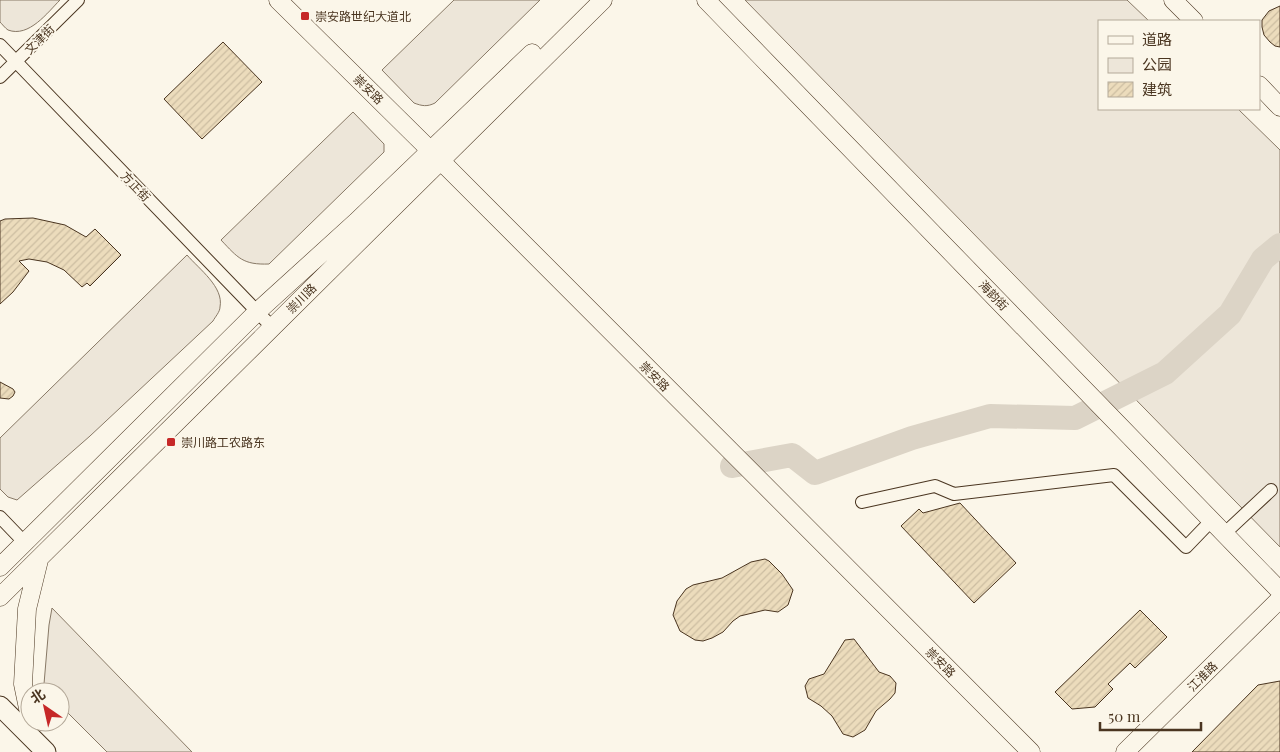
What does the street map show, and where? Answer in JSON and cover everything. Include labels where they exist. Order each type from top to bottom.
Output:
[{"type":"main road","points":[[0,706],[35,733]]},
{"type":"street","name":"文津街","points":[[0,77],[78,0]]},
{"type":"street","name":"崇安路","points":[[278,0],[1031,752]]},
{"type":"street","name":"崇川路","points":[[0,597],[272,327],[586,0]]},
{"type":"street","name":"崇川路","points":[[0,567],[258,312],[435,156],[603,0]]},
{"type":"street","name":"海韵街","points":[[706,0],[1280,591]]},
{"type":"street","points":[[1173,0],[1193,20]]},
{"type":"street","name":"方正街","points":[[0,45],[272,327]]},
{"type":"street","points":[[1260,87],[1280,107]]},
{"type":"street","points":[[862,502],[936,486],[954,494],[1114,475],[1186,547],[1212,520]]},
{"type":"street","points":[[1225,533],[1271,490]]},
{"type":"street","points":[[0,518],[25,542],[0,551]]},
{"type":"street","points":[[35,733],[23,684],[28,609],[39,560]]},
{"type":"street","name":"江淮路","points":[[1124,752],[1280,599]]},
{"type":"green space","points":[[0,0],[60,0],[44,17],[31,27],[16,32],[8,30],[0,22]]},
{"type":"green space","points":[[454,0],[540,0],[435,103],[424,106],[414,103],[382,70]]},
{"type":"green space","points":[[745,0],[1127,0],[1148,20],[1098,20],[1098,110],[1239,110],[1280,150],[1280,547]]},
{"type":"green space","points":[[353,112],[384,144],[384,152],[269,264],[247,262],[237,256],[221,240]]},
{"type":"green space","points":[[187,255],[218,292],[220,309],[213,321],[90,436],[17,500],[8,497],[0,489],[0,438]]},
{"type":"green space","points":[[52,608],[192,752],[107,752],[70,715],[70,682],[44,682]]},
{"type":"building","points":[[1280,6],[1280,47],[1275,46],[1264,35],[1262,20],[1269,11]]},
{"type":"building","points":[[223,42],[262,82],[202,139],[164,99]]},
{"type":"building","points":[[33,218],[65,225],[86,237],[95,229],[121,255],[90,286],[87,283],[82,287],[64,270],[47,262],[29,259],[19,261],[29,271],[13,292],[0,304],[0,221],[5,219]]},
{"type":"building","points":[[0,382],[15,392],[9,399],[0,398]]},
{"type":"building","points":[[960,503],[1016,563],[974,603],[901,526],[919,509],[923,513]]},
{"type":"building","points":[[765,559],[782,574],[793,590],[788,605],[778,612],[765,610],[740,616],[723,632],[703,641],[695,640],[680,631],[673,615],[677,601],[686,589],[693,585],[722,578],[751,562]]},
{"type":"building","points":[[1140,610],[1167,637],[1135,668],[1130,663],[1108,684],[1113,689],[1095,707],[1072,709],[1055,692]]},
{"type":"building","points":[[854,639],[879,672],[890,676],[896,683],[895,693],[876,711],[865,730],[853,737],[843,734],[832,716],[808,698],[805,686],[809,679],[824,674],[845,640]]},
{"type":"building","points":[[1280,681],[1280,752],[1192,752],[1258,685]]},
{"type":"waterway","points":[[732,466],[792,455],[815,473],[912,438],[990,416],[1075,418],[1165,373],[1230,314],[1263,259],[1280,245]]},
{"type":"place","name":"崇安路世纪大道北","points":[[305,16]]},
{"type":"place","name":"崇川路工农路东","points":[[171,442]]}]
